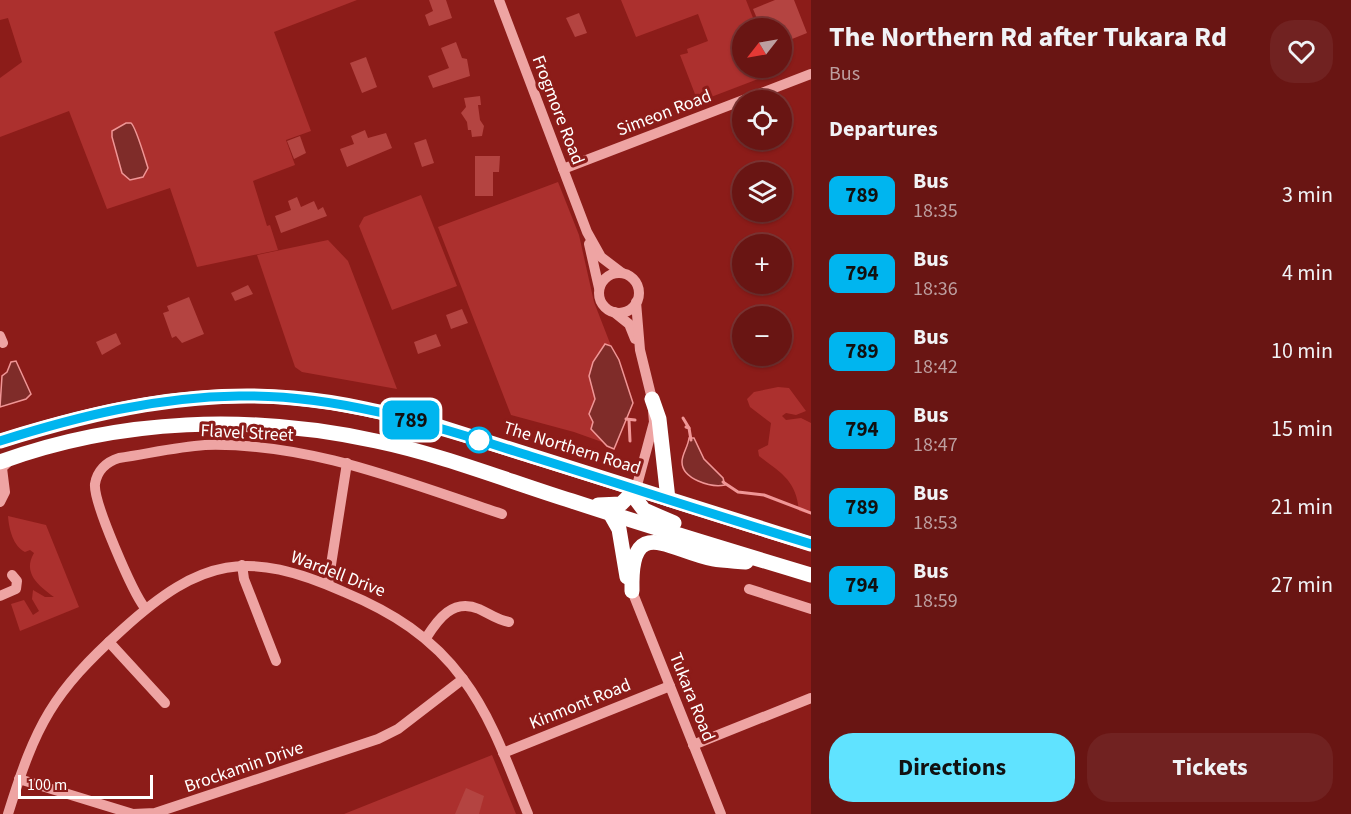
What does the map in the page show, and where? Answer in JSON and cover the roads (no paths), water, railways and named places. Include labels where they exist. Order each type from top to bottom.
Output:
[{"type":"highway","name":"The Northern Road","points":[[0,441],[100,412],[158,402],[240,396],[293,398],[378,411],[437,426],[811,544]]},
{"type":"highway","points":[[652,399],[659,419],[668,499]]},
{"type":"highway","points":[[7,460],[116,432],[214,423],[257,424],[378,441],[811,575]]},
{"type":"highway","points":[[575,502],[613,506],[627,500],[636,489]]},
{"type":"highway","points":[[636,489],[637,501],[650,513],[730,541],[779,565]]},
{"type":"highway","points":[[610,513],[619,529],[624,569],[632,591]]},
{"type":"highway","points":[[632,591],[633,559],[639,549],[649,543],[659,541],[713,559],[779,565]]},
{"type":"street","name":"Frogmore Road","points":[[498,0],[587,232],[599,288]]},
{"type":"street","name":"Simeon Road","points":[[563,169],[811,74]]},
{"type":"street","name":"Frogmore Road","points":[[587,232],[601,256],[621,273]]},
{"type":"street","points":[[636,489],[652,432],[652,399],[640,350],[636,302],[638,292],[636,284],[630,277],[621,273],[608,276],[599,288],[601,302],[629,324],[640,350]]},
{"type":"street","points":[[612,312],[627,311],[636,302]]},
{"type":"street","name":"Flavel Street","points":[[145,608],[134,592],[96,498],[97,477],[108,463],[119,458],[211,445],[299,452],[347,463],[502,514]]},
{"type":"street","points":[[0,502],[5,492],[2,468],[7,460]]},
{"type":"street","points":[[328,584],[347,463]]},
{"type":"street","points":[[242,565],[244,579],[276,661]]},
{"type":"street","name":"Wardell Drive","points":[[8,814],[33,738],[59,694],[80,669],[145,608],[190,578],[211,570],[242,565],[280,569],[328,584],[385,610],[426,638],[463,679],[481,706],[528,814]]},
{"type":"street","points":[[0,590],[11,585],[12,575],[17,581],[17,588],[0,596]]},
{"type":"street","points":[[749,590],[811,609]]},
{"type":"street","name":"Tukara Road","points":[[632,591],[721,814]]},
{"type":"street","points":[[426,638],[443,615],[459,607],[474,607],[509,622]]},
{"type":"street","points":[[109,642],[165,704]]},
{"type":"street","name":"Brockamin Drive","points":[[19,779],[133,814],[166,810],[378,739],[398,729],[463,679]]},
{"type":"street","name":"Kinmont Road","points":[[503,753],[670,686]]},
{"type":"street","points":[[693,745],[809,699],[811,711]]},
{"type":"waterway","points":[[683,418],[689,428]]},
{"type":"waterway","points":[[626,419],[635,420]]},
{"type":"waterway","points":[[629,420],[630,441]]},
{"type":"waterway","points":[[686,427],[689,428],[691,440]]},
{"type":"waterway","points":[[723,482],[738,492],[764,495],[811,513]]}]
